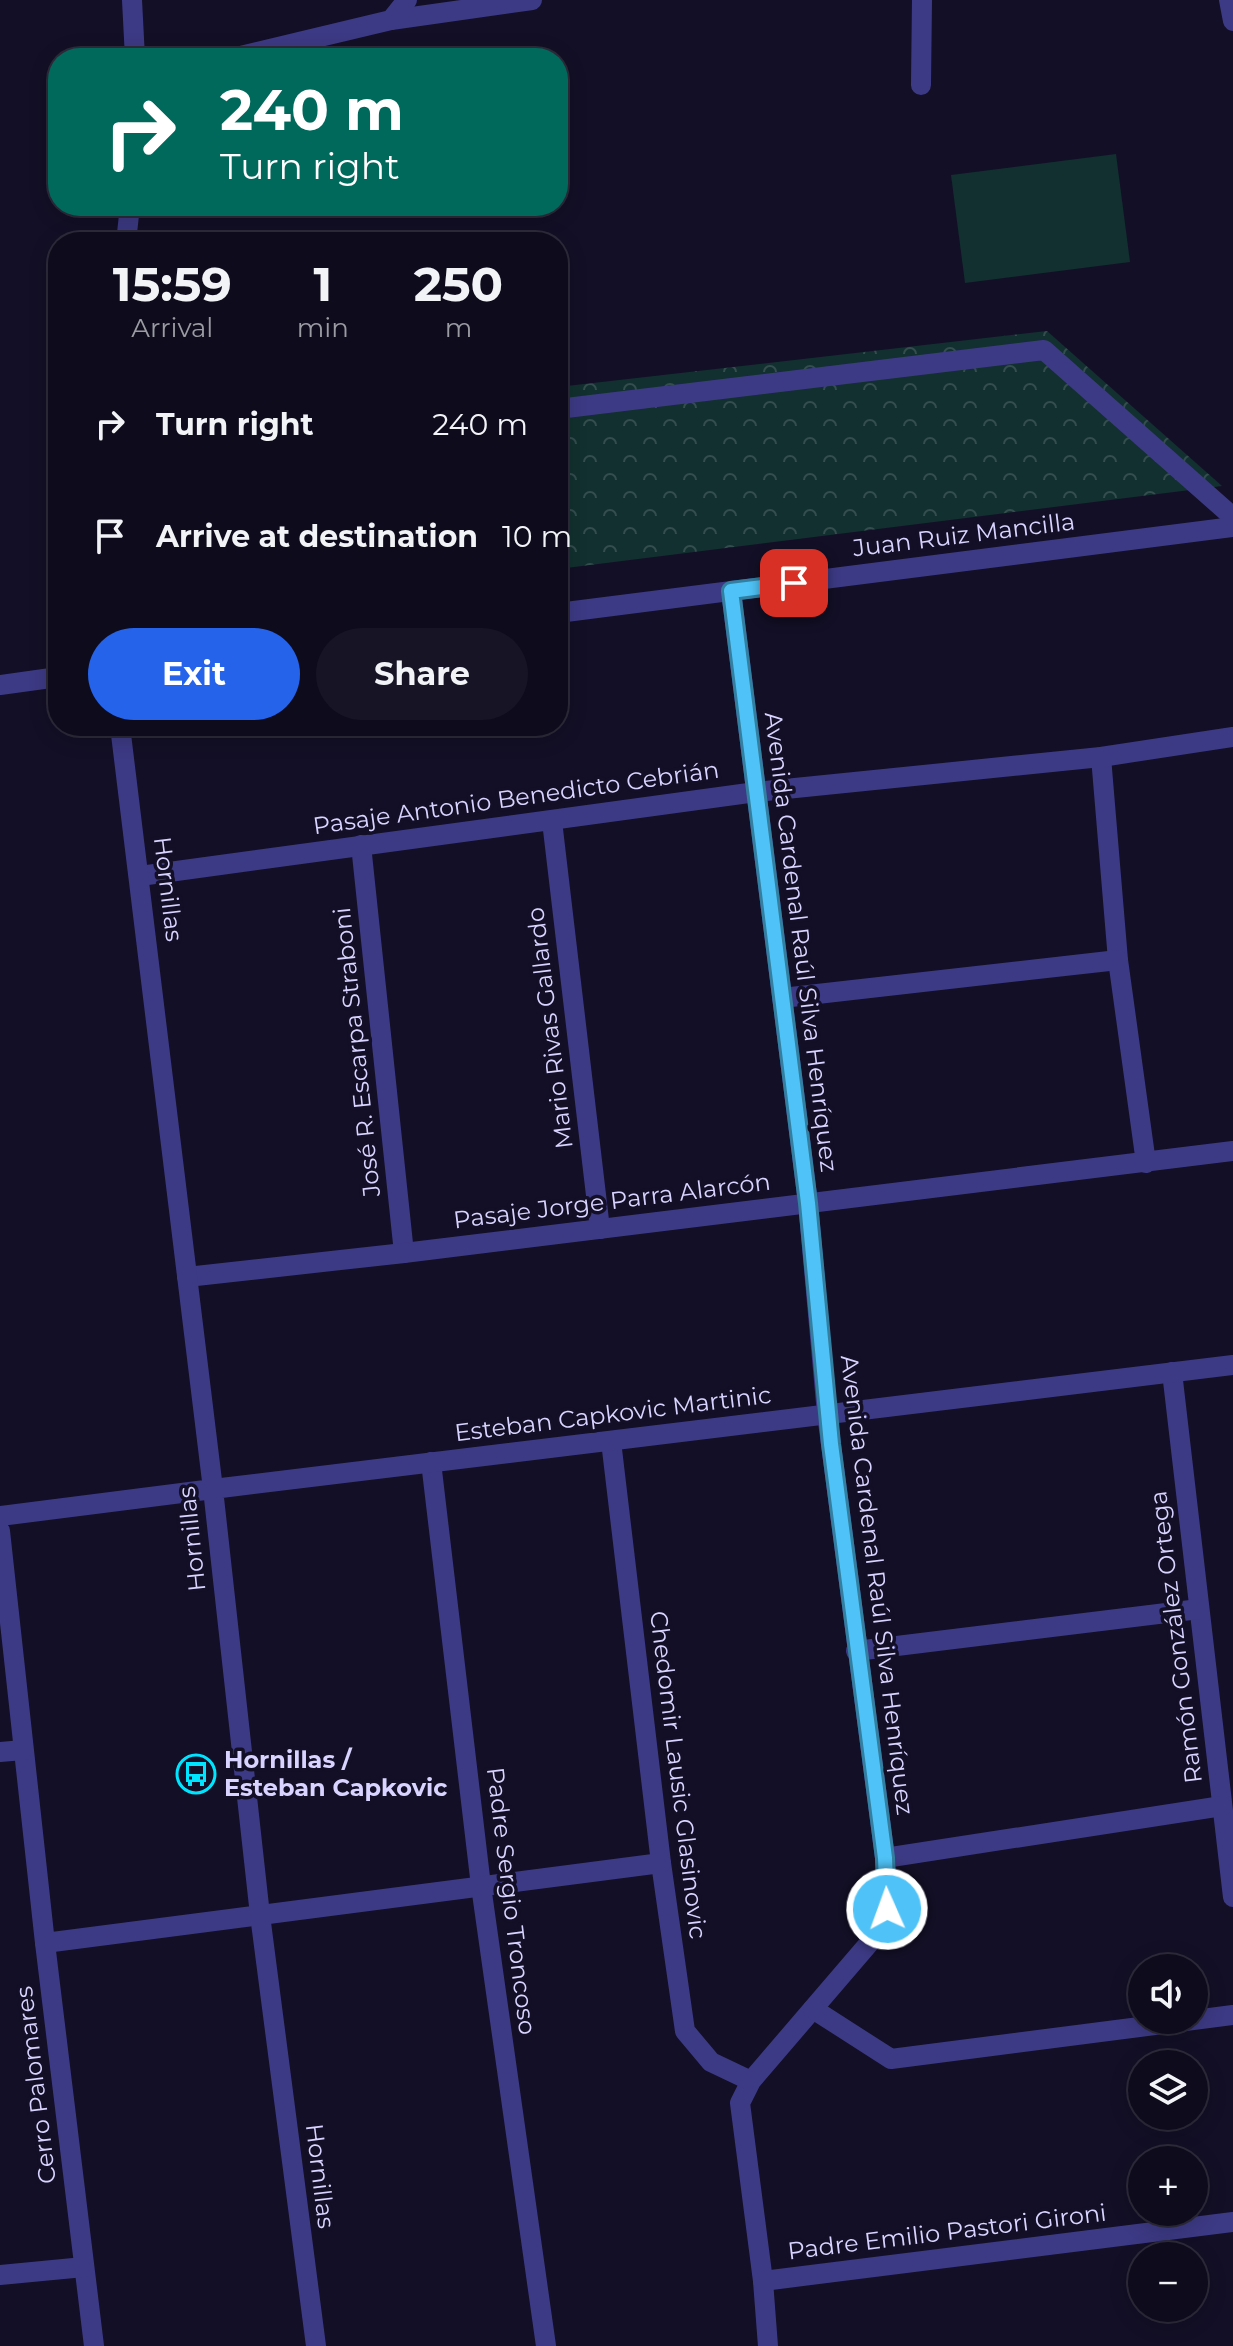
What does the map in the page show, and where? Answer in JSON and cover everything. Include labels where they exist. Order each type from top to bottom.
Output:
[{"type":"street","points":[[132,0],[134,48]]},
{"type":"street","points":[[391,20],[407,0]]},
{"type":"street","points":[[274,48],[391,20],[532,0]]},
{"type":"street","points":[[921,85],[922,0]]},
{"type":"street","points":[[1229,0],[1233,21]]},
{"type":"street","points":[[568,408],[1044,350],[1233,517]]},
{"type":"street","name":"Juan Ruiz Mancilla","points":[[568,612],[1233,527]]},
{"type":"street","name":"Avenida Cardenal Raúl Silva Henríquez","points":[[731,591],[808,1203],[827,1414],[885,1858],[887,1909],[871,1941],[751,2081],[740,2103],[763,2281],[768,2346]]},
{"type":"street","points":[[0,685],[48,678]]},
{"type":"street","name":"Hornillas","points":[[121,736],[213,1489],[260,1915],[316,2346]]},
{"type":"street","name":"Pasaje Antonio Benedicto Cebrián","points":[[140,876],[756,792],[1101,757],[1233,737]]},
{"type":"street","points":[[1101,757],[1118,960],[1146,1163]]},
{"type":"street","name":"Mario Rivas Gallardo","points":[[552,821],[600,1229]]},
{"type":"street","name":"José R. Escarpa Straboni","points":[[361,845],[404,1253]]},
{"type":"street","points":[[782,998],[1118,960]]},
{"type":"street","name":"Pasaje Jorge Parra Alarcón","points":[[187,1277],[1233,1151]]},
{"type":"street","name":"Esteban Capkovic Martinic","points":[[0,1516],[1233,1365]]},
{"type":"street","name":"Ramón González Ortega","points":[[1172,1372],[1233,1897]]},
{"type":"street","name":"Chedomir Lausic Glasinovic","points":[[611,1441],[661,1863],[685,2031],[711,2062],[751,2081]]},
{"type":"street","name":"Padre Sergio Troncoso","points":[[431,1462],[481,1886],[546,2346]]},
{"type":"street","name":"Cerro Palomares","points":[[0,1531],[45,1943],[94,2346]]},
{"type":"street","points":[[856,1651],[1199,1609]]},
{"type":"street","points":[[0,1752],[23,1750]]},
{"type":"street","points":[[885,1858],[1222,1806]]},
{"type":"street","points":[[45,1943],[661,1863]]},
{"type":"street","points":[[813,2009],[891,2059],[1233,2015]]},
{"type":"street","name":"Padre Emilio Pastori Gironi","points":[[763,2281],[1233,2222]]},
{"type":"street","points":[[0,2275],[84,2267]]},
{"type":"green space","points":[[1116,154],[1130,262],[965,283],[951,175]]},
{"type":"green space","points":[[1047,331],[1222,486],[568,568],[568,386]]},
{"type":"place","name":"Hornillas / Esteban Capkovic","points":[[196,1774]]},
{"type":"route","points":[[794,583],[731,591],[808,1203],[827,1414],[885,1858],[887,1909]]}]
